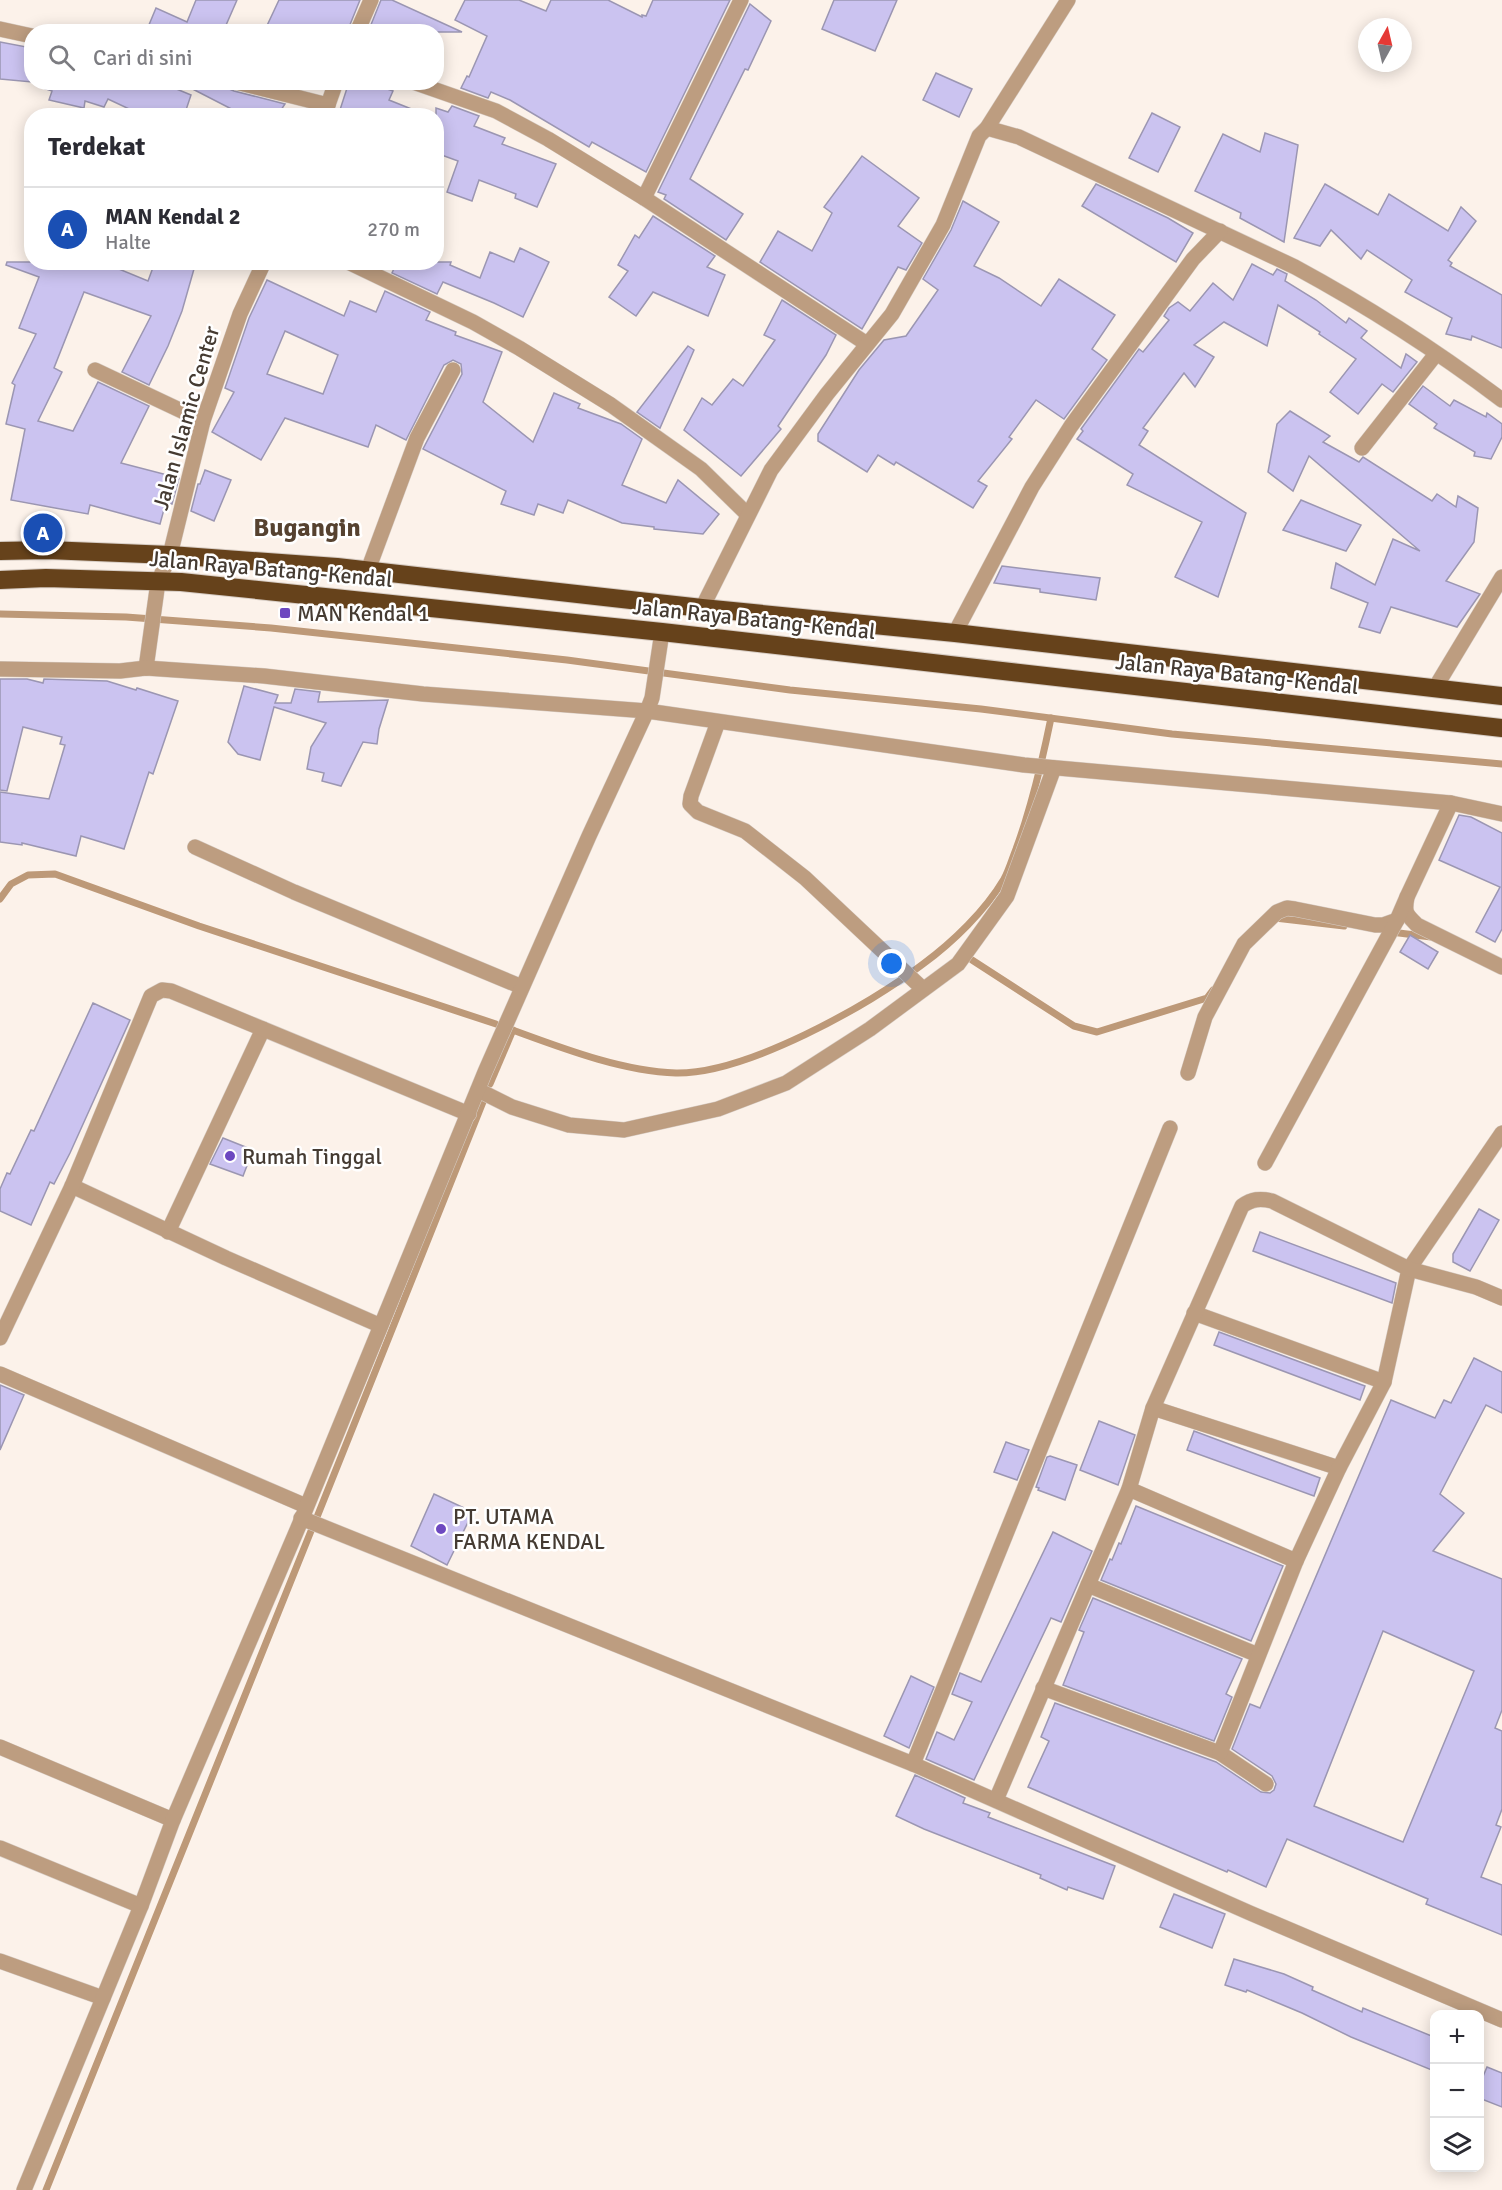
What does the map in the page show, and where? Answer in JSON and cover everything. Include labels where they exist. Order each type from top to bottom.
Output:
[{"type":"highway","name":"Jalan Raya Batang-Kendal","points":[[0,551],[47,550],[170,555],[368,570],[702,608],[955,633],[1502,696]]},
{"type":"highway","name":"Jalan Raya Batang-Kendal","points":[[0,580],[46,578],[158,589],[323,597],[1502,728]]},
{"type":"street","points":[[360,24],[371,0]]},
{"type":"street","points":[[644,198],[741,0]]},
{"type":"street","points":[[702,608],[771,470],[892,314],[943,225],[979,136],[987,128],[1068,0]]},
{"type":"street","points":[[0,29],[24,34]]},
{"type":"street","points":[[262,90],[320,108]]},
{"type":"street","points":[[327,108],[333,90]]},
{"type":"street","points":[[436,90],[496,111],[548,139],[644,198],[867,344]]},
{"type":"street","points":[[987,128],[1019,137],[1220,231],[1333,288],[1436,354],[1502,400]]},
{"type":"street","points":[[955,633],[1032,487],[1071,426],[1193,259],[1220,231]]},
{"type":"street","name":"Jalan Islamic Center","points":[[147,664],[158,589],[170,555],[203,421],[240,314],[260,270]]},
{"type":"street","points":[[365,270],[473,322],[611,405],[701,469],[747,514]]},
{"type":"street","points":[[1362,448],[1436,354]]},
{"type":"street","points":[[96,369],[203,421]]},
{"type":"street","points":[[368,570],[417,438],[453,370]]},
{"type":"street","points":[[1435,688],[1502,577]]},
{"type":"street","points":[[24,2190],[141,1906],[173,1820],[304,1512],[379,1325],[522,987],[649,705],[662,633]]},
{"type":"street","points":[[0,669],[120,671],[147,664],[423,694],[649,705],[718,722],[1024,765],[1451,803],[1502,814]]},
{"type":"street","points":[[718,722],[690,804],[699,812],[745,831],[805,878],[919,986]]},
{"type":"street","points":[[478,1090],[512,1107],[569,1125],[624,1130],[718,1109],[786,1083],[870,1029],[919,986],[958,964],[1006,896],[1051,767]]},
{"type":"street","points":[[1265,1163],[1397,920],[1451,803]]},
{"type":"street","points":[[195,847],[294,892],[522,987]]},
{"type":"street","points":[[1407,897],[1405,908],[1407,915],[1417,925],[1502,967]]},
{"type":"street","points":[[1188,1073],[1205,1017],[1245,944],[1277,912],[1287,908],[1295,909],[1375,925],[1397,920]]},
{"type":"street","points":[[0,1338],[72,1186],[151,996],[162,990],[171,991],[469,1114]]},
{"type":"street","points":[[168,1232],[263,1029]]},
{"type":"street","points":[[913,1764],[1170,1128]]},
{"type":"street","points":[[1220,1754],[1296,1561],[1339,1468],[1384,1382],[1408,1269],[1502,1133]]},
{"type":"street","points":[[72,1186],[168,1232],[379,1325]]},
{"type":"street","points":[[996,1800],[1129,1489],[1153,1408],[1236,1214],[1242,1206],[1262,1198],[1272,1201],[1408,1269],[1476,1287],[1502,1298]]},
{"type":"street","points":[[1194,1313],[1384,1382]]},
{"type":"street","points":[[0,1374],[304,1512],[913,1764],[1250,1913],[1502,2020]]},
{"type":"street","points":[[1153,1408],[1339,1468]]},
{"type":"street","points":[[1129,1489],[1296,1561]]},
{"type":"street","points":[[1088,1586],[1258,1655]]},
{"type":"street","points":[[1043,1688],[1220,1754],[1266,1784]]},
{"type":"street","points":[[0,1747],[173,1820]]},
{"type":"street","points":[[0,1848],[141,1906]]},
{"type":"street","points":[[0,1961],[103,1998]]},
{"type":"building","points":[[196,0],[237,0],[226,24],[149,24],[156,8],[187,22]]},
{"type":"building","points":[[279,0],[360,0],[350,24],[268,24]]},
{"type":"building","points":[[381,0],[392,0],[462,32],[444,32],[444,24],[371,24]]},
{"type":"building","points":[[465,0],[519,0],[546,11],[551,0],[608,0],[642,17],[642,15],[646,16],[653,0],[730,0],[646,172],[592,142],[589,147],[510,100],[491,92],[488,98],[461,88],[467,76],[469,77],[487,36],[455,20]]},
{"type":"building","points":[[834,0],[897,0],[875,51],[822,29]]},
{"type":"building","points":[[750,4],[771,21],[748,70],[745,69],[690,179],[743,214],[726,240],[664,199],[666,195],[658,192]]},
{"type":"building","points":[[0,42],[24,46],[24,81],[0,79]]},
{"type":"building","points":[[936,73],[972,89],[959,117],[923,100]]},
{"type":"building","points":[[49,90],[179,90],[191,95],[187,108],[127,108],[108,99],[104,107],[85,101],[84,108],[49,100],[52,91]]},
{"type":"building","points":[[195,90],[232,90],[285,104],[282,108],[229,108]]},
{"type":"building","points":[[346,90],[390,90],[393,91],[389,100],[409,108],[341,108]]},
{"type":"building","points":[[452,106],[479,116],[474,126],[505,138],[502,144],[556,164],[537,207],[515,198],[516,194],[479,180],[472,201],[447,192],[458,161],[444,156],[444,111],[448,112]]},
{"type":"building","points":[[1152,113],[1180,127],[1158,172],[1129,158]]},
{"type":"building","points":[[1265,133],[1298,145],[1284,242],[1240,218],[1241,213],[1195,191],[1223,134],[1260,152]]},
{"type":"building","points":[[862,156],[919,198],[898,226],[922,243],[906,270],[898,267],[862,329],[760,262],[778,231],[812,251],[832,213],[824,207]]},
{"type":"building","points":[[1096,184],[1168,218],[1193,233],[1176,262],[1082,206]]},
{"type":"building","points":[[1325,184],[1378,215],[1389,194],[1448,231],[1461,207],[1476,221],[1448,260],[1452,263],[1450,266],[1502,295],[1502,348],[1472,336],[1471,340],[1446,334],[1452,318],[1405,292],[1412,280],[1367,250],[1361,259],[1331,230],[1320,246],[1294,238]]},
{"type":"building","points":[[963,201],[999,222],[974,266],[999,278],[1041,306],[1059,279],[1115,315],[1092,349],[1107,360],[1064,419],[1036,400],[1009,437],[1012,439],[978,481],[987,486],[973,508],[896,462],[894,465],[878,455],[867,472],[818,441],[818,434],[859,370],[884,340],[906,336],[938,290],[923,279],[951,230]]},
{"type":"building","points":[[653,216],[715,256],[707,267],[725,275],[708,316],[653,292],[636,316],[609,297],[628,271],[618,265],[635,235],[639,238]]},
{"type":"building","points":[[520,248],[549,262],[523,317],[443,282],[437,294],[392,273],[393,270],[444,270],[444,262],[451,262],[450,265],[480,278],[490,252],[514,262]]},
{"type":"building","points":[[7,262],[24,262],[24,270],[121,270],[148,281],[152,270],[194,270],[182,311],[149,385],[122,372],[151,316],[84,292],[54,368],[62,372],[38,421],[73,431],[98,382],[149,406],[121,463],[179,478],[172,504],[166,502],[160,524],[90,505],[88,514],[11,500],[25,429],[6,424],[15,385],[12,383],[36,334],[19,328],[39,277],[6,265]]},
{"type":"building","points":[[1252,264],[1273,275],[1277,269],[1287,274],[1285,281],[1316,300],[1346,323],[1349,318],[1367,331],[1361,338],[1401,368],[1406,354],[1417,362],[1393,392],[1382,384],[1358,414],[1330,392],[1356,359],[1278,305],[1267,346],[1224,322],[1194,345],[1214,357],[1195,387],[1184,373],[1143,428],[1148,431],[1139,445],[1246,513],[1218,597],[1175,577],[1202,522],[1127,485],[1133,474],[1077,439],[1083,431],[1081,429],[1139,349],[1143,352],[1169,320],[1164,316],[1169,308],[1178,302],[1190,311],[1213,283],[1233,300]]},
{"type":"building","points":[[267,280],[344,316],[350,301],[376,312],[385,291],[430,312],[426,320],[456,332],[455,335],[502,352],[483,402],[533,442],[554,393],[580,404],[578,408],[621,424],[642,439],[622,485],[666,503],[678,480],[719,514],[703,534],[622,523],[568,500],[563,513],[538,504],[534,515],[501,504],[506,491],[423,449],[462,374],[461,364],[453,360],[444,365],[406,440],[376,425],[368,447],[285,418],[261,460],[212,432],[234,392],[225,388],[249,318]],"holes":[[[285,331],[338,355],[323,394],[267,374]]]},
{"type":"building","points":[[782,300],[836,335],[826,355],[778,426],[781,429],[741,476],[684,430],[702,398],[712,405],[733,379],[743,386],[775,340],[764,335]]},
{"type":"building","points":[[688,346],[694,350],[660,428],[637,412]]},
{"type":"building","points":[[1423,386],[1450,406],[1454,400],[1486,417],[1487,413],[1502,424],[1502,437],[1491,459],[1474,456],[1475,452],[1434,428],[1437,424],[1409,404]]},
{"type":"building","points":[[1290,411],[1330,436],[1323,442],[1359,462],[1363,457],[1432,501],[1437,494],[1456,507],[1458,496],[1478,508],[1474,542],[1446,581],[1480,594],[1457,627],[1391,607],[1380,633],[1359,627],[1368,603],[1331,588],[1336,563],[1375,585],[1393,539],[1420,551],[1309,456],[1293,491],[1268,472],[1277,424]]},
{"type":"building","points":[[205,470],[231,480],[214,521],[191,511],[198,484]]},
{"type":"building","points":[[1301,500],[1361,525],[1346,551],[1283,530]]},
{"type":"building","points":[[1002,566],[1100,578],[1096,600],[994,583]]},
{"type":"building","points":[[0,679],[27,679],[43,683],[44,679],[107,681],[178,701],[153,774],[149,772],[124,849],[81,836],[76,856],[22,843],[22,845],[0,842],[0,792],[49,799],[65,745],[60,744],[62,737],[23,727],[7,791],[0,790]]},
{"type":"building","points":[[244,686],[278,695],[275,703],[291,703],[295,689],[320,692],[318,702],[388,700],[377,744],[363,742],[341,786],[322,781],[324,773],[307,769],[311,747],[326,723],[274,707],[260,760],[238,754],[228,742]]},
{"type":"building","points":[[1459,815],[1471,817],[1502,833],[1502,929],[1495,942],[1476,932],[1500,887],[1439,860]]},
{"type":"building","points":[[1410,935],[1438,952],[1428,969],[1400,952]]},
{"type":"building","points":[[93,1003],[130,1020],[70,1153],[54,1184],[50,1182],[31,1225],[0,1211],[0,1189],[7,1173],[10,1174],[31,1130],[34,1131]]},
{"type":"building","name":"Rumah Tinggal","points":[[223,1138],[253,1150],[243,1176],[210,1164]]},
{"type":"building","points":[[1479,1209],[1499,1220],[1470,1271],[1453,1262],[1453,1254]]},
{"type":"building","points":[[1260,1232],[1396,1283],[1392,1303],[1253,1251]]},
{"type":"building","points":[[1219,1332],[1365,1386],[1360,1400],[1214,1345]]},
{"type":"building","points":[[1474,1358],[1502,1372],[1502,1413],[1486,1405],[1440,1494],[1464,1513],[1433,1551],[1502,1579],[1502,1710],[1495,1728],[1502,1731],[1502,1809],[1496,1825],[1501,1827],[1481,1877],[1502,1885],[1502,1935],[1426,1904],[1428,1899],[1287,1839],[1266,1887],[1028,1787],[1049,1741],[1041,1737],[1055,1703],[1216,1762],[1261,1792],[1270,1793],[1274,1790],[1276,1784],[1272,1776],[1232,1749],[1250,1704],[1260,1708],[1391,1400],[1435,1418],[1444,1400],[1451,1403]],"holes":[[[1383,1631],[1474,1671],[1403,1842],[1314,1806]]]},
{"type":"building","points":[[0,1385],[24,1395],[0,1450]]},
{"type":"building","points":[[1099,1421],[1135,1435],[1118,1485],[1080,1470]]},
{"type":"building","points":[[1194,1431],[1320,1478],[1314,1496],[1187,1450]]},
{"type":"building","points":[[1006,1442],[1029,1450],[1017,1480],[994,1472]]},
{"type":"building","points":[[1047,1457],[1077,1465],[1065,1500],[1038,1490],[1039,1488],[1036,1487]]},
{"type":"building","name":"PT. UTAMA FARMA KENDAL","points":[[434,1494],[473,1512],[447,1565],[411,1546]]},
{"type":"building","points":[[1136,1506],[1283,1566],[1251,1641],[1101,1580],[1110,1559],[1112,1560],[1119,1543],[1121,1544]]},
{"type":"building","points":[[1053,1532],[1092,1551],[1061,1622],[1051,1618],[974,1780],[926,1759],[937,1732],[954,1740],[972,1702],[952,1694],[960,1673],[981,1682]]},
{"type":"building","points":[[1093,1598],[1242,1659],[1226,1694],[1232,1697],[1214,1741],[1063,1685],[1084,1632],[1079,1630]]},
{"type":"building","points":[[911,1676],[934,1687],[909,1748],[884,1736]]},
{"type":"building","points":[[915,1775],[965,1798],[963,1803],[990,1813],[988,1817],[1115,1866],[1103,1899],[1068,1887],[1067,1890],[1040,1878],[1041,1875],[896,1816]]},
{"type":"building","points":[[1174,1894],[1225,1914],[1212,1948],[1160,1927]]},
{"type":"building","points":[[1234,1959],[1284,1974],[1313,1987],[1312,1990],[1362,2012],[1363,2008],[1430,2035],[1430,2069],[1247,1990],[1246,1992],[1225,1985]]},
{"type":"building","points":[[1487,2067],[1502,2073],[1502,2107],[1484,2100],[1484,2074]]},
{"type":"waterway","points":[[0,614],[126,617],[271,628],[567,660],[790,690],[981,709],[1172,734],[1502,764]]},
{"type":"waterway","points":[[510,1029],[613,1063],[676,1073],[704,1070],[770,1050],[805,1035],[871,999],[946,946],[988,903],[1004,879],[1032,800],[1051,718]]},
{"type":"waterway","points":[[0,899],[11,884],[28,875],[55,874],[199,926],[496,1024]]},
{"type":"waterway","points":[[1275,918],[1344,926]]},
{"type":"waterway","points":[[1391,932],[1431,937]]},
{"type":"waterway","points":[[972,960],[1074,1026],[1097,1032],[1207,998],[1213,990]]},
{"type":"waterway","points":[[490,1084],[513,1030]]},
{"type":"waterway","points":[[317,1517],[483,1102]]},
{"type":"waterway","points":[[46,2190],[311,1531]]},
{"type":"place","name":"MAN Kendal 2","points":[[43,533]]},
{"type":"place","name":"MAN Kendal 1","points":[[285,613]]},
{"type":"place","name":"Rumah Tinggal","points":[[230,1156]]},
{"type":"place","name":"PT. UTAMA FARMA KENDAL","points":[[441,1529]]},
{"type":"district","name":"Bugangin","points":[[307,528]]}]
